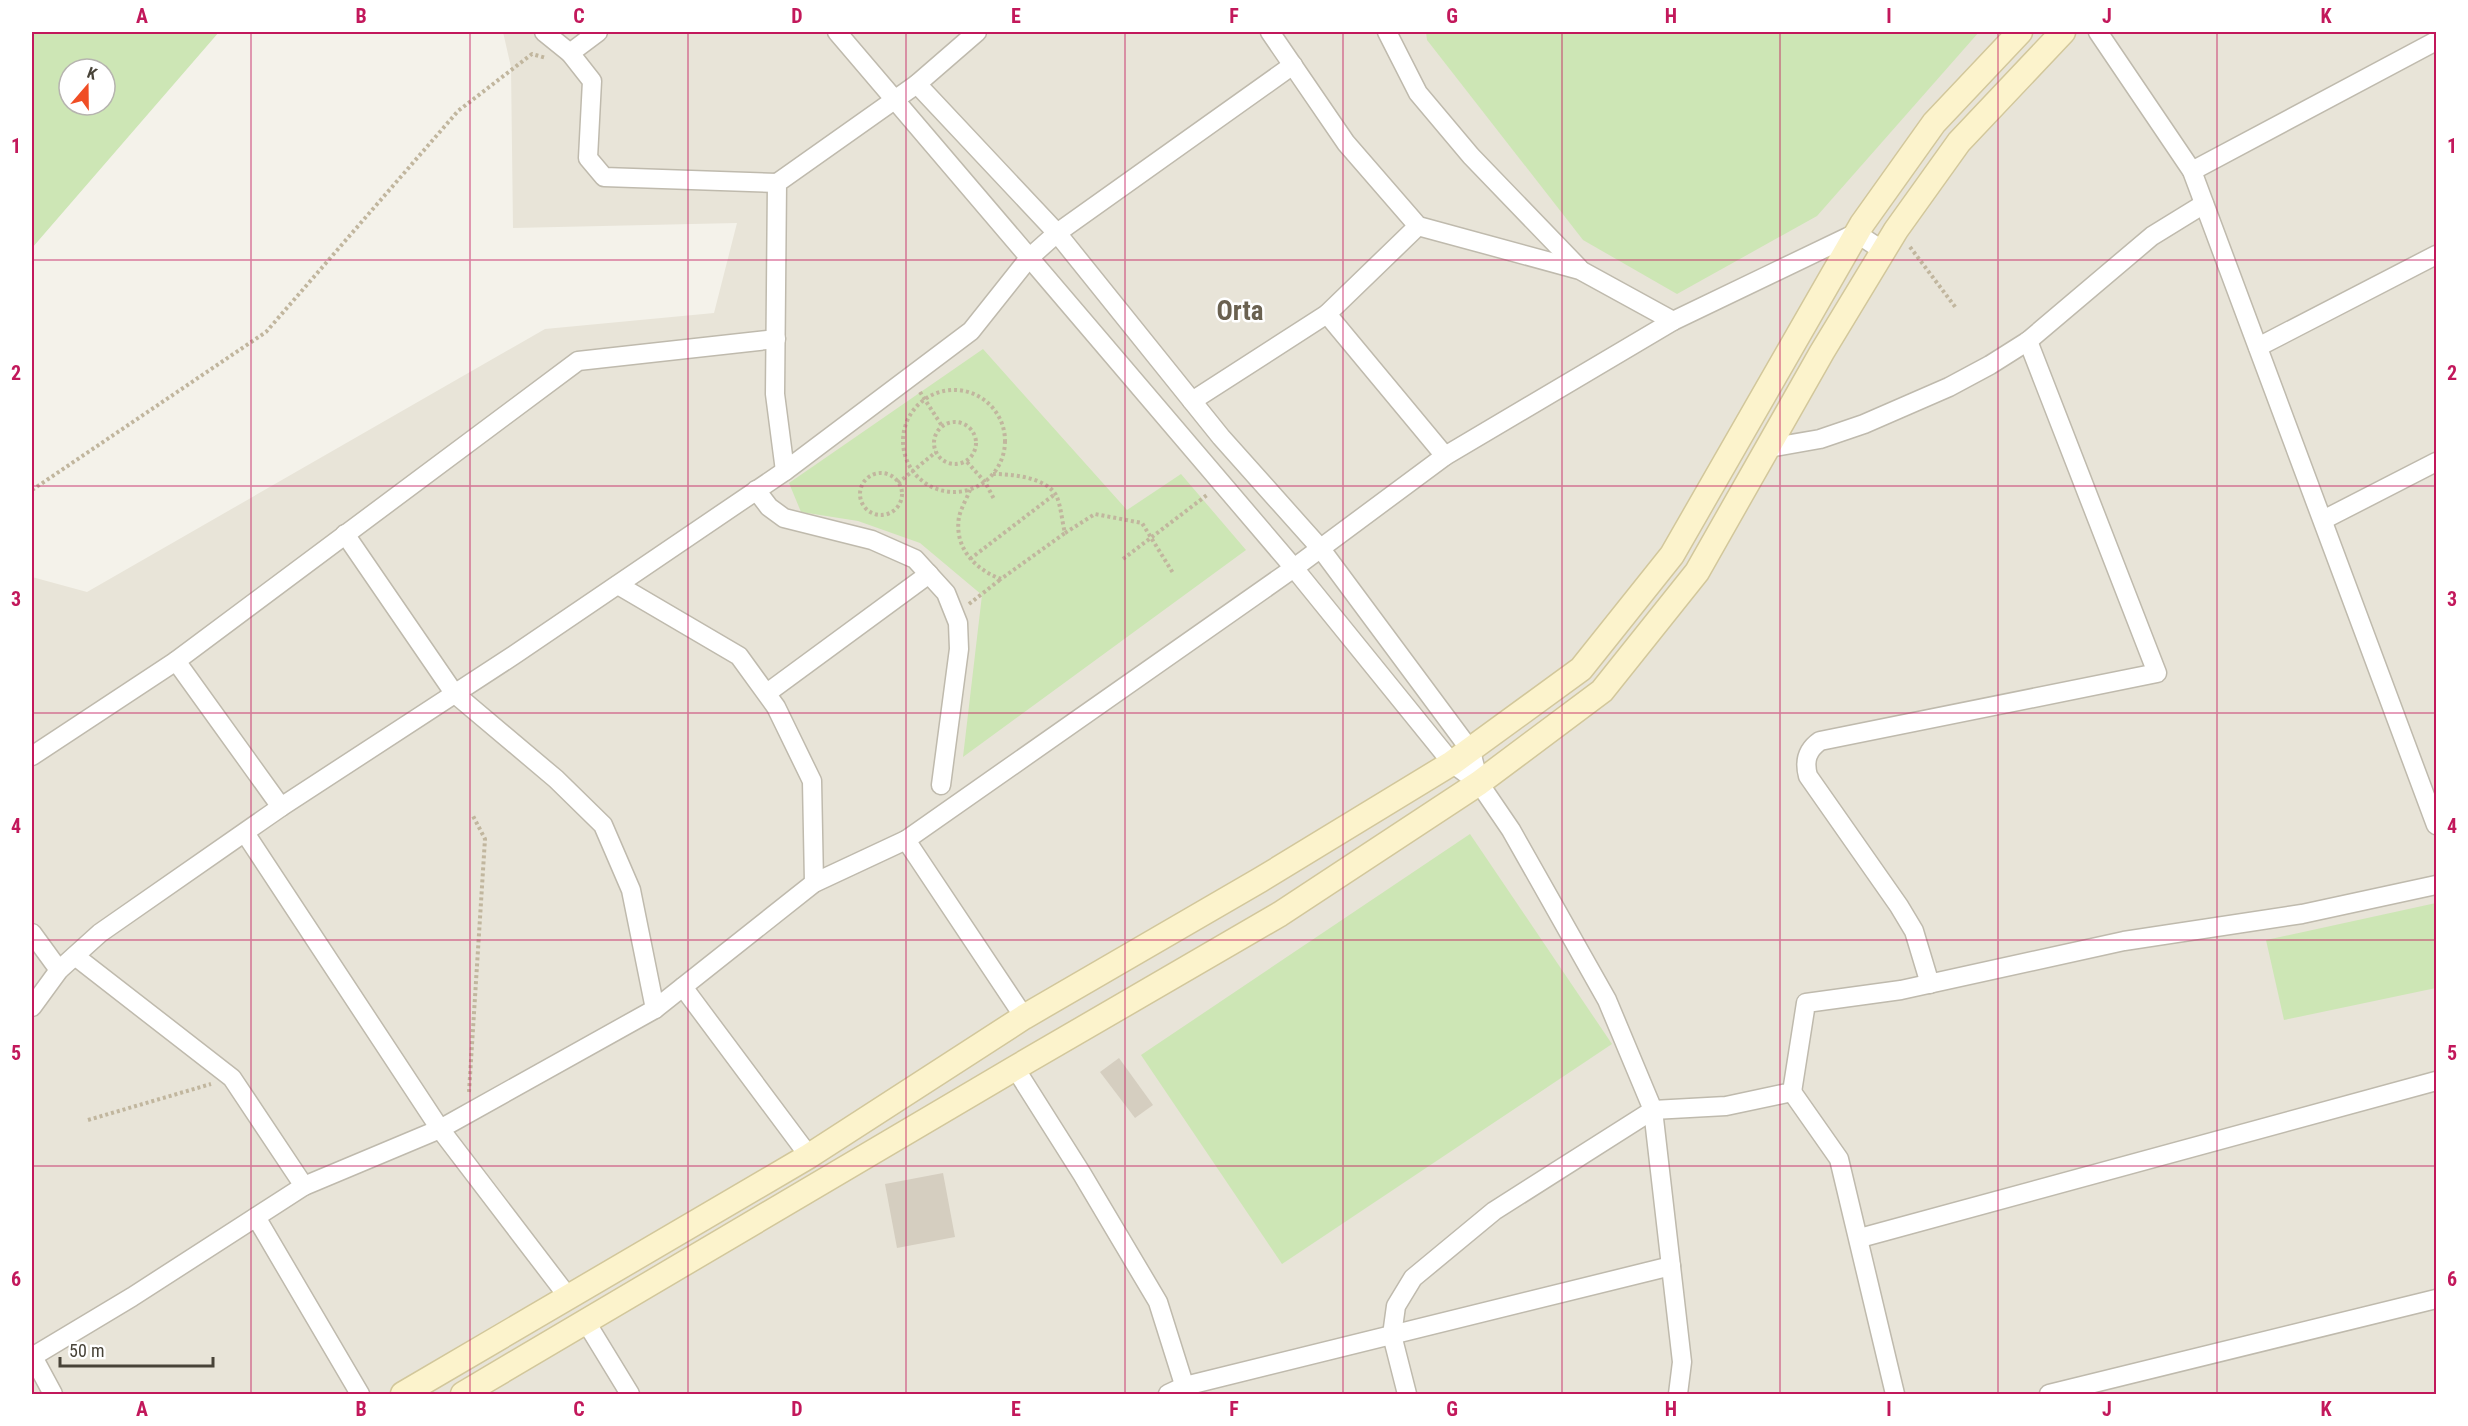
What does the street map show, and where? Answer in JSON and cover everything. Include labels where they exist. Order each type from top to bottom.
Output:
[{"type":"street","points":[[543,32],[576,61],[592,81],[588,158],[604,177],[777,183],[894,98],[917,84],[977,32]]},
{"type":"street","points":[[576,61],[598,32]]},
{"type":"street","points":[[837,32],[1294,568],[1461,757]]},
{"type":"street","points":[[1270,32],[1346,143],[1418,226],[1580,270],[1673,321]]},
{"type":"street","points":[[1387,32],[1418,93],[1471,156],[1580,270]]},
{"type":"street","points":[[403,1395],[808,1156],[1024,1017],[1260,880],[1461,757],[1581,669],[1672,555],[1856,233],[1934,123],[2020,32]]},
{"type":"street","points":[[463,1395],[1280,914],[1479,783],[1602,691],[1698,572],[1882,250],[1959,142],[2063,32]]},
{"type":"street","points":[[2098,32],[2192,171],[2436,825]]},
{"type":"street","points":[[2192,171],[2436,40]]},
{"type":"street","points":[[32,1007],[59,970],[100,933],[281,807],[618,585],[785,471],[970,331],[1029,258],[1057,233],[1293,65]]},
{"type":"street","points":[[917,84],[1057,233],[1192,401],[1321,549],[1511,830],[1607,1000],[1653,1110],[1682,1362],[1678,1395]]},
{"type":"street","points":[[777,183],[776,394],[785,471]]},
{"type":"street","points":[[1768,448],[1820,439],[1907,407],[1949,387],[2028,341],[2152,236],[2204,204]]},
{"type":"street","points":[[1192,401],[1327,314],[1418,226]]},
{"type":"street","points":[[1856,233],[1882,250]]},
{"type":"street","points":[[53,1395],[32,1356],[132,1297],[304,1186],[440,1129],[656,1009],[814,883],[906,840],[1321,549],[1445,456],[1673,321],[1856,233]]},
{"type":"street","points":[[2258,347],[2436,255]]},
{"type":"street","points":[[1327,314],[1445,456]]},
{"type":"street","points":[[32,756],[176,661],[578,361],[776,339]]},
{"type":"street","points":[[1930,984],[1909,923],[1808,776],[1806,762],[1810,750],[1820,741],[2157,673],[2028,341]]},
{"type":"street","points":[[2323,520],[2436,462]]},
{"type":"street","points":[[756,490],[769,507],[784,518],[872,540],[915,559],[946,593],[956,615],[959,649],[941,785]]},
{"type":"street","points":[[345,534],[454,693],[556,779],[603,825],[631,890],[656,1009]]},
{"type":"street","points":[[766,693],[929,574]]},
{"type":"street","points":[[618,585],[739,656],[776,707],[812,781],[814,883]]},
{"type":"street","points":[[176,661],[281,807]]},
{"type":"street","points":[[245,833],[440,1129],[569,1298],[630,1395]]},
{"type":"street","points":[[906,840],[1024,1017]]},
{"type":"street","points":[[1895,1395],[1860,1238],[1839,1159],[1792,1092],[1806,1004],[1930,984],[2124,941],[2302,914],[2436,885]]},
{"type":"street","points":[[32,933],[59,970]]},
{"type":"street","points":[[75,956],[232,1078],[304,1186]]},
{"type":"street","points":[[683,987],[808,1156]]},
{"type":"street","points":[[1015,1068],[1082,1174],[1158,1302],[1186,1390]]},
{"type":"street","points":[[1860,1238],[2436,1081]]},
{"type":"street","points":[[1407,1395],[1392,1335],[1396,1306],[1413,1278],[1494,1211],[1653,1110],[1726,1106],[1792,1092]]},
{"type":"street","points":[[256,1217],[360,1395]]},
{"type":"street","points":[[1168,1395],[1392,1335],[1671,1266]]},
{"type":"street","points":[[2049,1395],[2436,1299]]},
{"type":"path","points":[[32,490],[266,332],[458,111],[532,54],[576,61]]},
{"type":"path","points":[[1896,230],[1956,308]]},
{"type":"path","points":[[946,390],[964,390],[980,397],[994,408],[1002,422],[1005,438],[1004,455],[985,482],[971,489],[954,492],[938,490],[923,482],[912,471],[904,455],[902,438],[906,421],[924,399],[946,390]]},
{"type":"path","points":[[924,399],[942,426]]},
{"type":"path","points":[[948,423],[962,423],[973,431],[977,444],[972,457],[967,462],[953,465],[940,459],[936,452],[935,438],[942,426],[948,423]]},
{"type":"path","points":[[898,483],[936,452]]},
{"type":"path","points":[[967,462],[985,482],[994,499]]},
{"type":"path","points":[[881,473],[898,483],[902,495],[897,507],[892,511],[878,515],[861,502],[860,488],[869,477],[881,473]]},
{"type":"path","points":[[992,474],[1017,474],[1039,482],[1055,494],[1065,533]]},
{"type":"path","points":[[1123,559],[1222,483]]},
{"type":"path","points":[[971,489],[959,516],[960,542],[970,559],[985,573],[1001,579]]},
{"type":"path","points":[[970,559],[1055,494]]},
{"type":"path","points":[[956,615],[1001,579],[1095,514],[1142,523],[1173,573]]},
{"type":"path","points":[[467,1114],[485,839],[472,814]]},
{"type":"path","points":[[88,1120],[232,1078]]},
{"type":"shaded area","points":[[503,32],[2436,32],[2436,1394],[32,1394],[32,577],[87,592],[545,329],[714,313],[737,223],[513,228],[511,67]]},
{"type":"green space","points":[[32,32],[219,32],[32,248]]},
{"type":"green space","points":[[1426,32],[1979,32],[1817,216],[1677,294],[1583,240],[1427,40]]},
{"type":"green space","points":[[983,349],[1127,510],[1181,474],[1246,550],[963,757],[982,595],[920,543],[858,521],[801,512],[789,483]]},
{"type":"green space","points":[[1470,834],[1612,1044],[1282,1264],[1141,1055]]},
{"type":"green space","points":[[2436,903],[2436,988],[2284,1020],[2266,940]]},
{"type":"building","points":[[1119,1058],[1153,1105],[1135,1118],[1100,1072]]},
{"type":"building","points":[[943,1173],[955,1237],[897,1248],[885,1184]]},
{"type":"district","name":"Orta","points":[[1240,311]]}]
